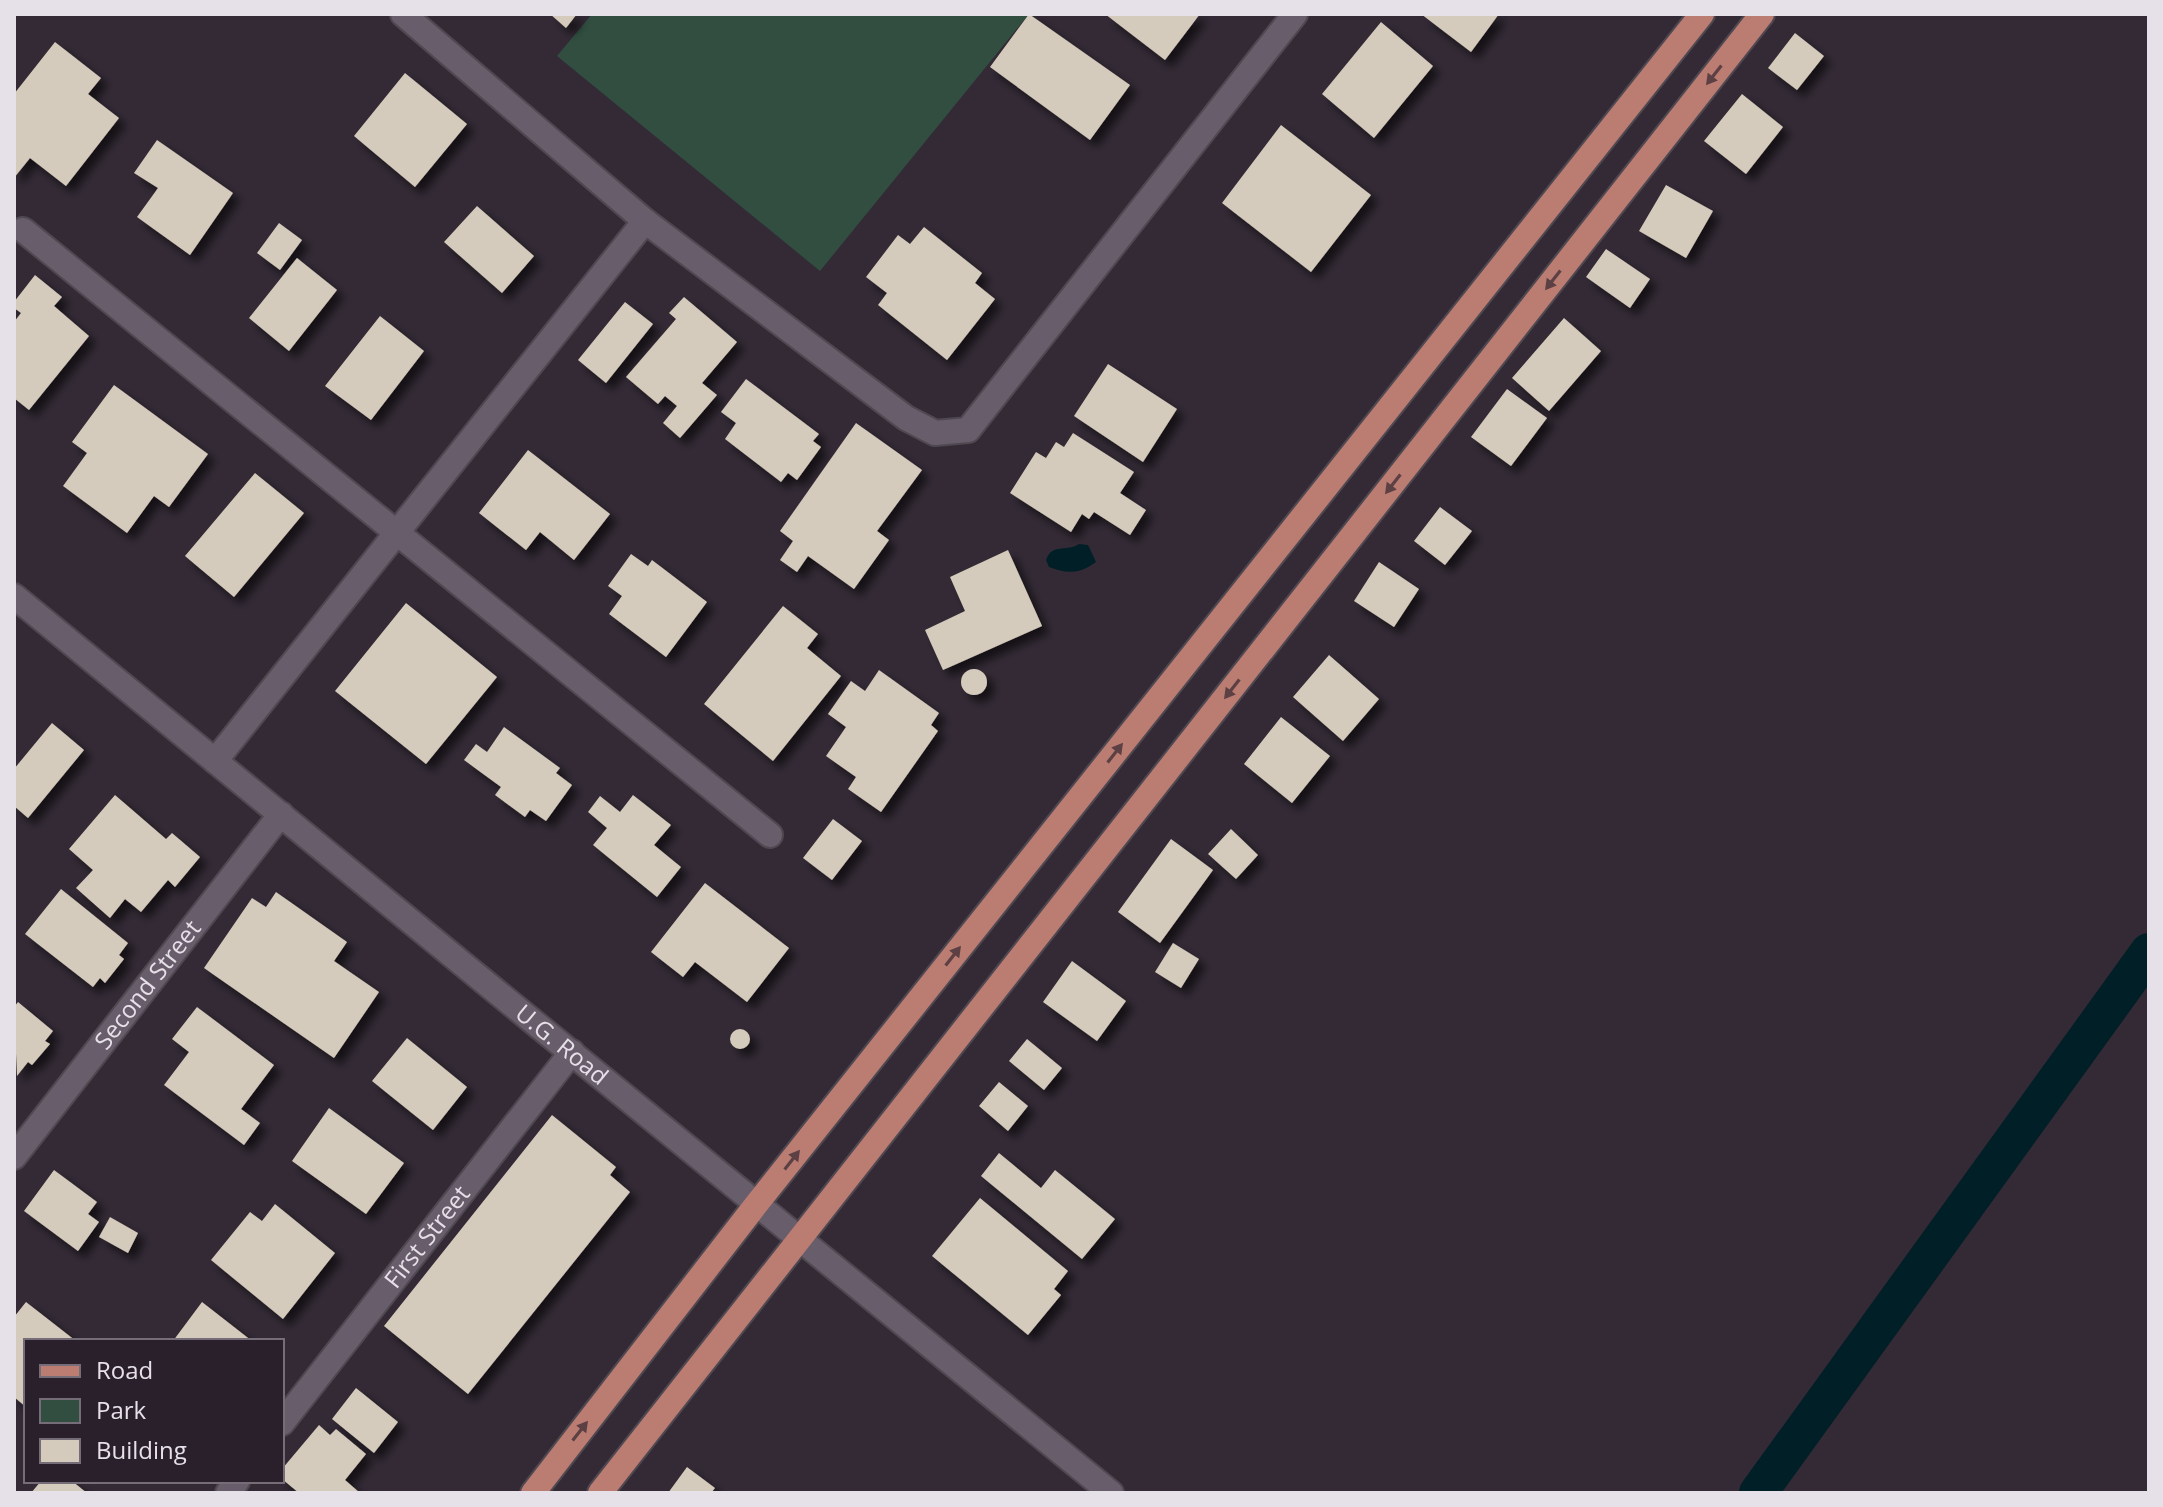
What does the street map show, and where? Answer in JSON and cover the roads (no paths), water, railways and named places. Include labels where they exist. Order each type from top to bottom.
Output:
[{"type":"main road","points":[[533,1493],[755,1206],[1702,14]]},
{"type":"main road","points":[[600,1493],[1762,14]]},
{"type":"street","points":[[403,14],[645,221],[906,418],[935,433],[968,430],[1295,14]]},
{"type":"street","points":[[215,761],[645,221]]},
{"type":"street","points":[[23,230],[770,835]]},
{"type":"street","name":"U.G. Road","points":[[14,596],[572,1052],[755,1206],[1111,1493]]},
{"type":"street","name":"Second Street","points":[[14,1157],[281,814]]},
{"type":"street","name":"First Street","points":[[284,1420],[572,1052]]},
{"type":"water","points":[[1079,544],[1088,545],[1096,562],[1073,572],[1049,567],[1046,560],[1052,551]]},
{"type":"waterway","points":[[1758,1493],[2149,952]]}]
